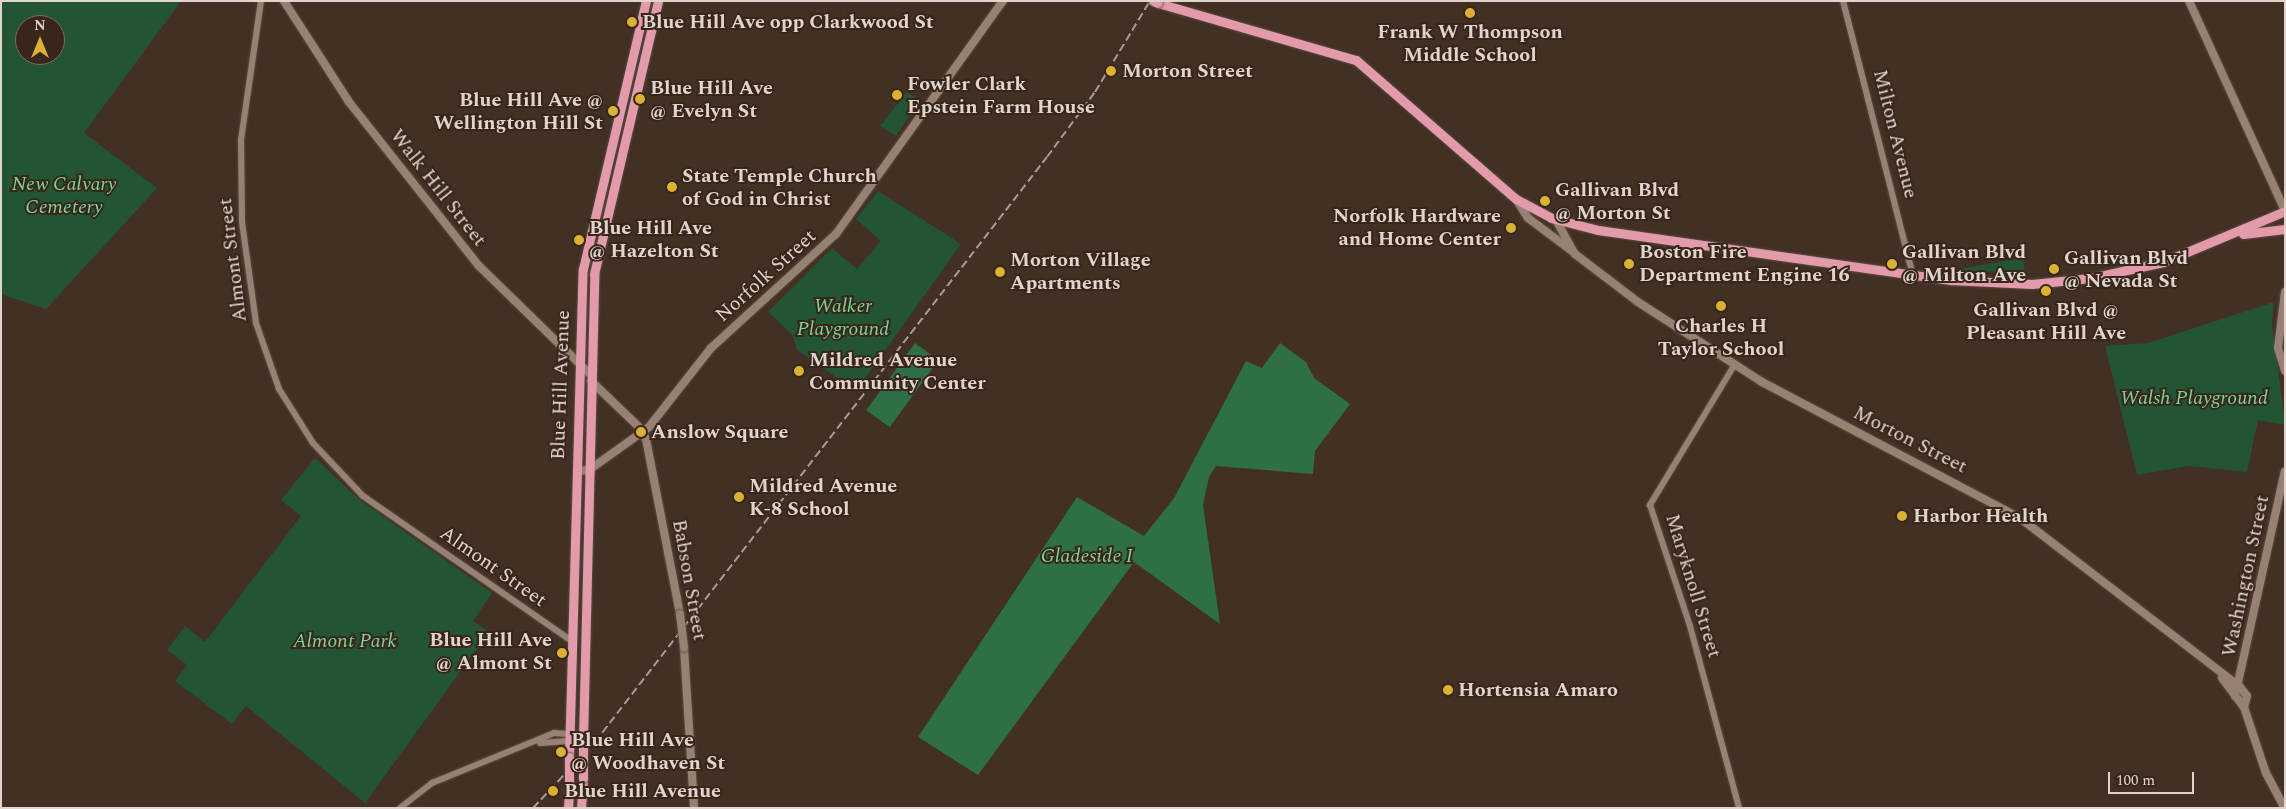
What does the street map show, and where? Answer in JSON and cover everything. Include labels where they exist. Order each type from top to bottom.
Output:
[{"type":"highway","name":"Blue Hill Avenue","points":[[568,808],[579,363],[588,239],[646,1]]},
{"type":"highway","name":"Blue Hill Avenue","points":[[581,808],[591,378],[598,244],[658,1]]},
{"type":"highway","name":"Morton Street","points":[[1155,2],[1359,62],[1516,198],[1556,220]]},
{"type":"highway","points":[[1556,220],[1616,234],[2000,284],[2076,280],[2163,262],[2233,235],[2285,211]]},
{"type":"highway","points":[[2233,235],[2285,228]]},
{"type":"main road","name":"Walk Hill Street","points":[[284,1],[349,102],[479,266],[579,363],[591,378]]},
{"type":"main road","name":"Norfolk Street","points":[[589,470],[642,432],[711,348],[836,234],[1003,1]]},
{"type":"main road","points":[[2189,1],[2285,211]]},
{"type":"main road","name":"Morton Street","points":[[1516,198],[1528,218],[1638,302],[1791,398],[2020,518],[2219,673],[2240,687]]},
{"type":"main road","name":"Morton Street","points":[[1556,220],[1574,253]]},
{"type":"main road","points":[[2285,292],[2278,348],[2285,371]]},
{"type":"main road","points":[[591,378],[642,432]]},
{"type":"main road","name":"Babson Street","points":[[642,432],[680,614],[684,648],[694,808]]},
{"type":"main road","points":[[576,470],[589,470]]},
{"type":"main road","name":"Washington Street","points":[[2285,471],[2240,687],[2235,696],[2244,707],[2263,764],[2285,808]]},
{"type":"main road","name":"Morton Street","points":[[2219,673],[2235,696]]},
{"type":"main road","name":"Washington Street","points":[[2240,687],[2248,696],[2244,707]]},
{"type":"street","name":"Almont Street","points":[[261,1],[246,91],[241,195],[249,290],[262,346],[279,389],[313,443],[363,496],[573,642]]},
{"type":"street","name":"Milton Avenue","points":[[1843,1],[1912,274]]},
{"type":"street","name":"Maryknoll Street","points":[[1735,364],[1650,505],[1709,692],[1739,808]]},
{"type":"street","points":[[400,808],[447,776],[538,743],[556,732],[583,737]]},
{"type":"green space","name":"New Calvary Cemetery","points":[[1,1],[181,1],[84,133],[157,188],[46,309],[1,294]]},
{"type":"green space","points":[[907,92],[920,100],[896,136],[880,126]]},
{"type":"green space","name":"Walker Playground","points":[[878,191],[961,244],[856,391],[797,350],[792,334],[768,312],[832,248],[857,269],[881,241],[856,219]]},
{"type":"green space","points":[[2023,258],[2025,273],[1954,270]]},
{"type":"green space","name":"Walsh Playground","points":[[2274,302],[2272,323],[2285,425],[2258,420],[2247,472],[2189,466],[2137,475],[2105,346],[2148,343]]},
{"type":"green space","points":[[915,343],[938,360],[890,427],[866,410]]},
{"type":"green space","name":"Gladeside I","points":[[1280,343],[1306,362],[1314,378],[1350,404],[1315,451],[1313,474],[1216,466],[1209,477],[1203,505],[1220,624],[1134,562],[978,775],[918,737],[1077,497],[1144,536],[1174,498],[1246,361],[1262,368]]},
{"type":"green space","name":"Almont Park","points":[[315,458],[361,501],[492,593],[473,621],[489,632],[365,803],[246,706],[232,724],[175,681],[187,665],[167,650],[185,626],[205,642],[301,516],[281,500]]},
{"type":"railway","points":[[533,808],[595,742],[1047,157],[1095,92],[1150,1]]},
{"type":"place","name":"Frank W Thompson Middle School","points":[[1470,13]]},
{"type":"place","name":"Blue Hill Ave opp Clarkwood St","points":[[632,22]]},
{"type":"place","name":"Morton Street","points":[[1111,71]]},
{"type":"place","name":"Fowler Clark Epstein Farm House","points":[[897,95]]},
{"type":"place","name":"Blue Hill Ave @ Evelyn St","points":[[640,99]]},
{"type":"place","name":"Blue Hill Ave @ Wellington Hill St","points":[[613,111]]},
{"type":"place","name":"State Temple Church of God in Christ","points":[[672,187]]},
{"type":"place","name":"Gallivan Blvd @ Morton St","points":[[1545,201]]},
{"type":"place","name":"Norfolk Hardware and Home Center","points":[[1511,228]]},
{"type":"place","name":"Blue Hill Ave @ Hazelton St","points":[[579,240]]},
{"type":"place","name":"Boston Fire Department Engine 16","points":[[1629,264]]},
{"type":"place","name":"Gallivan Blvd @ Milton Ave","points":[[1892,264]]},
{"type":"place","name":"Gallivan Blvd @ Nevada St","points":[[2054,269]]},
{"type":"place","name":"Morton Village Apartments","points":[[1000,272]]},
{"type":"place","name":"Gallivan Blvd @ Pleasant Hill Ave","points":[[2046,291]]},
{"type":"place","name":"Charles H Taylor School","points":[[1721,306]]},
{"type":"place","name":"Mildred Avenue Community Center","points":[[799,371]]},
{"type":"place","name":"Anslow Square","points":[[641,432]]},
{"type":"place","name":"Mildred Avenue K-8 School","points":[[739,497]]},
{"type":"place","name":"Harbor Health","points":[[1902,516]]},
{"type":"place","name":"Blue Hill Ave @ Almont St","points":[[562,653]]},
{"type":"place","name":"Hortensia Amaro","points":[[1448,690]]},
{"type":"place","name":"Blue Hill Ave @ Woodhaven St","points":[[561,752]]},
{"type":"place","name":"Blue Hill Avenue","points":[[553,791]]}]
